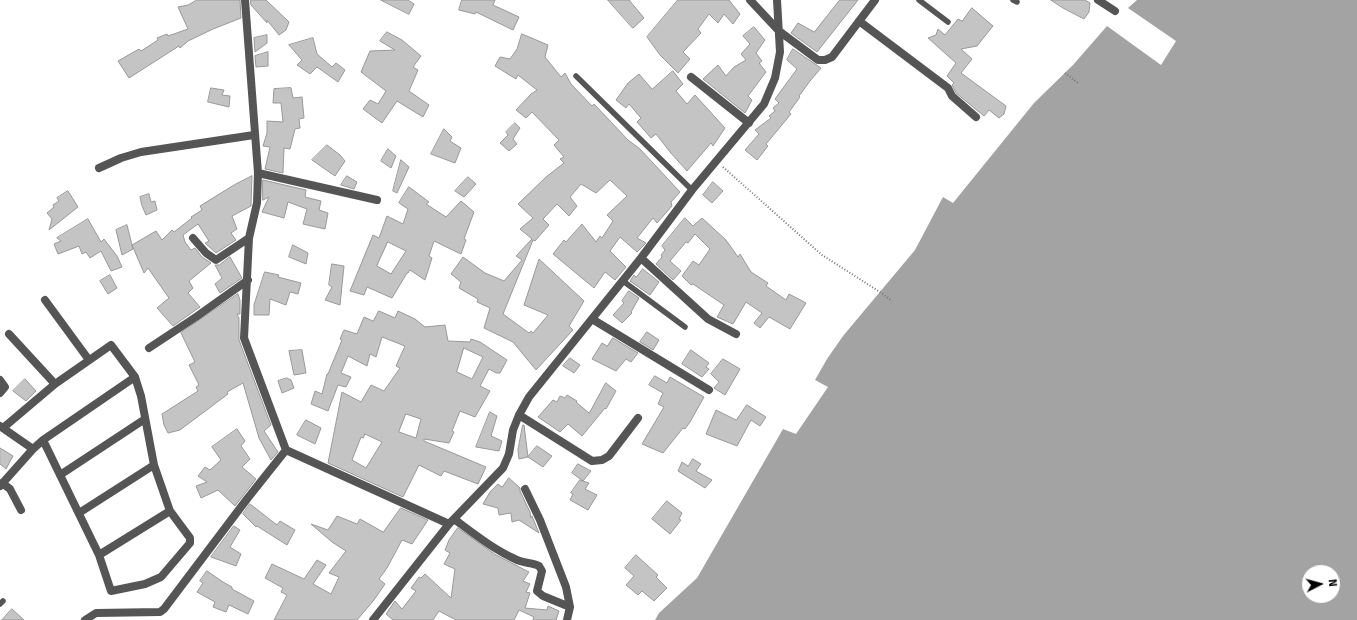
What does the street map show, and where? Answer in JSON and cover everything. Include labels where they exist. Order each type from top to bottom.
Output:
[{"type":"street","points":[[245,0],[258,173],[257,203],[249,238],[244,338],[286,450],[451,522],[508,556],[524,563],[539,566],[542,571],[537,591],[543,596],[570,607]]},
{"type":"street","points":[[750,0],[779,31],[818,60],[825,60],[832,57],[875,0]]},
{"type":"street","points":[[373,620],[451,522],[503,468],[509,454],[513,430],[529,397],[623,281],[692,190],[764,104],[776,78],[780,52],[777,0]]},
{"type":"street","points":[[1098,0],[1116,10]]},
{"type":"street","points":[[859,21],[948,88],[952,96],[976,117]]},
{"type":"street","points":[[691,77],[749,123]]},
{"type":"street","points":[[99,168],[121,158],[141,152],[254,135]]},
{"type":"street","points":[[258,173],[377,200]]},
{"type":"street","points":[[193,238],[206,253],[216,260],[249,238]]},
{"type":"street","points":[[641,258],[708,319],[736,334]]},
{"type":"street","points":[[149,348],[248,280]]},
{"type":"street","points":[[45,300],[89,360]]},
{"type":"street","points":[[592,319],[710,390]]},
{"type":"street","points":[[10,334],[55,384]]},
{"type":"street","points":[[33,449],[1,427],[55,384],[111,346],[135,377],[141,396],[154,465],[170,511],[190,540],[190,542],[161,577],[145,584],[111,590],[99,556],[43,440]]},
{"type":"street","points":[[22,510],[10,489],[1,485],[43,440],[135,377]]},
{"type":"street","points":[[0,380],[5,387],[0,393]]},
{"type":"street","points":[[519,415],[592,461],[602,460],[609,456],[638,418]]},
{"type":"street","points":[[60,475],[145,419]]},
{"type":"street","points":[[85,620],[96,613],[160,612],[164,609],[286,450]]},
{"type":"street","points":[[79,513],[154,465]]},
{"type":"street","points":[[525,489],[540,520],[566,586],[570,607],[567,620]]},
{"type":"street","points":[[99,556],[170,511]]},
{"type":"lane","points":[[919,0],[948,22]]},
{"type":"lane","points":[[576,76],[692,190]]},
{"type":"lane","points":[[623,281],[685,327]]},
{"type":"path","points":[[1065,73],[1078,83]]},
{"type":"path","points":[[716,162],[733,175],[822,255],[892,301]]},
{"type":"shaded area","points":[[1137,0],[1357,0],[1357,620],[655,620],[659,613],[697,578],[783,429],[796,434],[828,387],[815,380],[827,359],[843,336],[915,250],[943,197],[953,203],[1034,103],[1073,65],[1107,26],[1161,65],[1176,41],[1128,8]]},
{"type":"building","points":[[197,0],[240,0],[241,18],[188,41],[180,48],[179,46],[129,78],[118,61],[139,49],[141,51],[158,40],[157,38],[188,29],[178,7],[188,5]]},
{"type":"building","points":[[251,0],[266,0],[289,22],[286,30],[279,35],[267,20],[267,23],[251,5]]},
{"type":"building","points":[[381,0],[408,0],[414,4],[409,14]]},
{"type":"building","points":[[462,0],[495,0],[493,5],[519,17],[513,30],[476,12],[475,14],[459,10]]},
{"type":"building","points":[[608,0],[629,0],[644,18],[633,28]]},
{"type":"building","points":[[678,0],[729,0],[740,14],[733,24],[724,14],[718,23],[709,14],[698,29],[701,33],[683,52],[690,59],[678,73],[660,55],[647,37]]},
{"type":"building","points":[[840,0],[858,0],[817,52],[791,33],[798,23],[814,32]]},
{"type":"building","points":[[1051,0],[1085,0],[1090,3],[1089,12],[1084,19]]},
{"type":"building","points":[[972,8],[993,26],[977,46],[961,49],[972,59],[961,73],[1006,106],[1004,114],[999,118],[989,110],[984,116],[956,93],[952,85],[954,83],[947,76],[956,63],[928,38],[936,35],[938,29],[945,35],[958,19],[962,21]]},
{"type":"building","points":[[754,27],[765,40],[756,53],[762,61],[759,63],[766,72],[748,96],[752,100],[745,113],[703,79],[718,65],[726,76],[734,67],[746,60],[741,54],[750,44],[743,36]]},
{"type":"building","points":[[387,32],[402,40],[421,56],[413,67],[418,70],[409,91],[429,105],[423,117],[397,101],[382,123],[363,109],[370,100],[378,104],[386,91],[361,72],[370,51],[395,50],[380,41]]},
{"type":"building","points":[[522,34],[548,45],[545,57],[561,77],[565,73],[571,84],[592,106],[594,104],[628,140],[640,149],[680,192],[671,202],[672,206],[657,223],[653,218],[637,238],[646,243],[637,252],[620,237],[610,251],[626,267],[615,280],[605,272],[594,288],[553,254],[564,240],[566,242],[582,224],[596,242],[600,236],[602,238],[613,221],[607,215],[627,196],[610,180],[596,193],[581,184],[570,197],[577,206],[569,216],[557,204],[543,219],[549,225],[535,241],[533,240],[503,314],[529,333],[531,331],[533,333],[548,315],[524,305],[539,259],[584,301],[569,326],[573,330],[536,370],[513,342],[484,328],[490,308],[477,302],[478,299],[459,288],[461,282],[451,274],[463,257],[485,273],[504,281],[522,260],[516,256],[532,239],[520,229],[533,218],[518,204],[546,177],[564,163],[560,159],[564,157],[554,145],[559,140],[532,112],[526,118],[516,110],[531,94],[537,90],[518,75],[516,79],[495,66],[500,57],[510,59],[517,49]]},
{"type":"building","points":[[267,35],[267,43],[255,52],[254,38]]},
{"type":"building","points":[[313,38],[317,54],[332,67],[336,63],[345,70],[338,82],[317,67],[310,74],[297,65],[302,60],[289,45]]},
{"type":"building","points":[[793,49],[821,68],[799,96],[800,97],[789,112],[791,114],[766,144],[768,146],[757,160],[745,150],[759,134],[755,130],[771,118],[769,116],[775,111],[773,108],[779,103],[775,99],[797,69],[787,60]]},
{"type":"building","points":[[268,52],[268,66],[256,67],[255,56]]},
{"type":"building","points":[[673,71],[683,84],[676,91],[687,104],[695,95],[725,128],[713,146],[711,143],[687,171],[656,134],[651,138],[637,122],[641,118],[629,104],[626,108],[616,100],[628,83],[639,74],[652,89]]},
{"type":"building","points":[[211,88],[224,90],[222,95],[230,96],[229,107],[208,102]]},
{"type":"building","points":[[291,88],[293,98],[302,97],[304,118],[299,119],[300,128],[295,129],[290,149],[284,148],[283,173],[265,169],[270,147],[263,146],[267,133],[267,121],[283,122],[281,103],[273,103],[274,89]]},
{"type":"building","points":[[515,123],[520,128],[513,139],[517,144],[509,151],[500,143],[508,135],[506,132]]},
{"type":"building","points":[[444,129],[452,137],[450,141],[461,148],[455,163],[431,154]]},
{"type":"building","points":[[327,145],[345,161],[335,176],[312,160]]},
{"type":"building","points":[[388,149],[396,156],[391,168],[381,161]]},
{"type":"building","points":[[401,160],[409,167],[397,193],[393,191]]},
{"type":"building","points":[[252,176],[251,206],[232,216],[237,229],[231,233],[236,240],[216,253],[205,243],[209,241],[198,224],[183,235],[185,242],[191,250],[195,248],[202,257],[211,263],[189,281],[193,288],[188,293],[200,307],[173,326],[157,308],[169,298],[148,268],[144,273],[132,245],[156,231],[162,240],[172,230],[174,232],[192,218],[191,217],[202,210],[200,206]]},
{"type":"building","points":[[347,176],[357,182],[354,189],[341,185]]},
{"type":"building","points":[[468,177],[476,184],[464,197],[455,191]]},
{"type":"building","points":[[263,180],[306,190],[305,197],[321,201],[319,210],[328,213],[325,229],[303,224],[307,209],[288,202],[284,218],[262,212],[269,197],[263,200]]},
{"type":"building","points":[[713,182],[723,191],[712,203],[703,195]]},
{"type":"building","points":[[409,187],[429,202],[426,204],[446,217],[461,201],[474,212],[464,239],[466,240],[461,254],[434,241],[429,256],[432,258],[425,280],[410,270],[392,298],[367,287],[364,295],[350,291],[373,235],[379,238],[387,216],[403,224],[408,209],[399,203]],"holes":[[[388,242],[406,251],[391,274],[377,266]]]},
{"type":"building","points":[[68,191],[78,207],[49,230],[52,219],[47,213],[54,207],[53,205],[59,201],[57,198]]},
{"type":"building","points":[[149,194],[151,202],[155,201],[157,210],[146,215],[140,197]]},
{"type":"building","points":[[685,218],[693,226],[702,218],[726,240],[738,257],[740,254],[751,272],[768,283],[766,286],[786,300],[789,294],[806,303],[790,329],[769,317],[760,328],[754,323],[762,313],[746,302],[733,324],[717,317],[724,305],[693,284],[691,285],[682,276],[693,261],[699,265],[710,249],[695,234],[670,261],[681,271],[673,280],[656,264],[662,257],[661,255],[665,250],[662,246]]},
{"type":"building","points":[[88,219],[101,242],[104,239],[117,256],[122,267],[111,271],[101,251],[90,258],[86,252],[82,254],[79,246],[58,254],[54,244],[61,241],[57,238]]},
{"type":"building","points":[[127,225],[133,249],[122,255],[116,230]]},
{"type":"building","points":[[293,245],[308,253],[306,264],[289,257]]},
{"type":"building","points":[[230,257],[242,278],[220,293],[215,284],[222,278],[215,265],[219,265]]},
{"type":"building","points":[[332,264],[344,266],[340,305],[325,300],[332,287],[329,285]]},
{"type":"building","points":[[643,269],[659,282],[650,295],[630,281],[634,275],[636,277]]},
{"type":"building","points":[[265,272],[279,275],[278,277],[301,283],[298,294],[290,292],[286,305],[270,299],[269,315],[254,315],[254,305]]},
{"type":"building","points":[[110,275],[117,288],[108,294],[100,281]]},
{"type":"building","points":[[629,291],[639,298],[631,312],[632,313],[622,323],[613,315],[624,303],[622,301]]},
{"type":"building","points":[[238,294],[240,300],[240,314],[237,314],[239,318],[239,340],[271,425],[264,431],[278,452],[271,460],[259,438],[243,383],[227,392],[228,394],[180,430],[168,433],[164,425],[162,414],[198,391],[196,387],[199,385],[189,365],[195,362],[181,333]]},
{"type":"building","points":[[379,311],[395,318],[398,311],[415,319],[425,327],[445,325],[448,341],[470,342],[471,339],[480,342],[507,360],[500,373],[496,373],[489,369],[480,386],[490,391],[475,417],[460,411],[449,443],[424,439],[424,441],[486,467],[478,484],[444,471],[441,476],[419,465],[403,497],[328,463],[342,392],[361,402],[371,385],[384,391],[400,368],[396,366],[405,346],[382,337],[376,357],[370,354],[367,366],[348,356],[341,373],[351,377],[346,387],[338,385],[328,411],[311,404],[315,391],[322,394],[327,374],[342,340],[340,339],[344,330],[357,334],[364,317],[373,321]],"holes":[[[464,348],[483,357],[472,379],[457,372]],[[406,414],[421,419],[416,438],[399,432]],[[365,434],[382,442],[366,468],[352,460],[361,437],[363,438]]]},
{"type":"building","points":[[647,332],[659,340],[653,350],[640,342]]},
{"type":"building","points":[[613,338],[638,353],[631,362],[626,359],[616,371],[592,359],[602,343],[607,346]]},
{"type":"building","points":[[302,350],[306,373],[294,375],[289,351]]},
{"type":"building","points":[[691,350],[709,363],[706,367],[709,369],[702,377],[682,364]]},
{"type":"building","points":[[570,358],[580,365],[574,373],[563,366]]},
{"type":"building","points":[[723,359],[740,369],[725,395],[714,388],[719,382],[711,374]]},
{"type":"building","points":[[655,376],[667,383],[670,377],[704,397],[685,429],[683,428],[663,453],[642,444],[664,407],[658,404],[663,393],[649,385]]},
{"type":"building","points":[[287,378],[291,380],[294,388],[282,393],[278,381]]},
{"type":"building","points":[[25,379],[36,391],[26,401],[13,391]]},
{"type":"building","points":[[606,383],[616,391],[606,409],[605,408],[582,436],[568,424],[560,432],[538,417],[553,400],[557,402],[560,396],[565,398],[567,395],[577,401],[576,402],[589,413]]},
{"type":"building","points":[[747,405],[766,417],[760,426],[751,420],[737,446],[706,434],[716,410],[736,420]]},
{"type":"building","points":[[490,412],[497,416],[491,436],[502,441],[499,451],[476,447]]},
{"type":"building","points":[[306,420],[321,428],[315,444],[297,435]]},
{"type":"building","points":[[523,425],[528,457],[519,459],[518,450]]},
{"type":"building","points":[[237,429],[245,441],[241,446],[250,459],[242,467],[256,479],[235,506],[218,490],[201,498],[196,486],[207,482],[198,476],[205,467],[210,470],[221,460],[212,447]]},
{"type":"building","points":[[537,446],[552,456],[543,467],[528,457]]},
{"type":"building","points":[[0,448],[13,456],[6,469],[0,464]]},
{"type":"building","points":[[693,459],[701,464],[696,471],[712,480],[705,488],[678,471],[682,462],[688,466]]},
{"type":"building","points":[[578,464],[591,471],[583,481],[572,473]]},
{"type":"building","points":[[509,478],[520,488],[531,518],[532,516],[539,533],[519,520],[512,522],[511,513],[499,515],[498,508],[483,504],[490,492],[498,484],[502,487]]},
{"type":"building","points":[[580,480],[589,483],[585,489],[597,495],[588,510],[570,500],[573,494],[571,493]]},
{"type":"building","points":[[667,501],[682,513],[679,519],[681,520],[670,534],[652,519]]},
{"type":"building","points":[[250,504],[277,525],[280,521],[295,530],[287,545],[257,526],[256,527],[243,514]]},
{"type":"building","points":[[401,508],[428,520],[412,544],[402,540],[387,568],[379,579],[385,584],[357,620],[274,620],[287,595],[281,592],[283,588],[265,578],[272,564],[304,579],[317,560],[326,565],[313,584],[331,594],[339,577],[329,573],[346,551],[332,542],[311,524],[328,530],[337,516],[357,524],[360,519],[383,532]]},
{"type":"building","points":[[234,526],[240,530],[230,547],[241,554],[236,566],[211,557]]},
{"type":"building","points":[[458,528],[496,555],[529,572],[523,581],[530,584],[526,592],[530,593],[525,608],[547,610],[548,606],[559,611],[556,620],[533,620],[534,617],[519,610],[514,620],[456,620],[439,611],[433,620],[393,620],[386,614],[395,601],[402,609],[416,591],[411,588],[419,577],[421,578],[425,574],[451,598],[455,569],[444,564],[450,553],[445,550],[449,540]]},
{"type":"building","points":[[636,555],[658,575],[656,577],[667,588],[654,601],[642,591],[638,595],[626,585],[634,576],[625,568]]},
{"type":"building","points":[[207,571],[232,587],[232,589],[254,601],[248,614],[229,605],[226,612],[213,607],[215,602],[197,592],[203,583],[200,581]]},
{"type":"building","points":[[12,609],[24,620],[2,620]]}]
